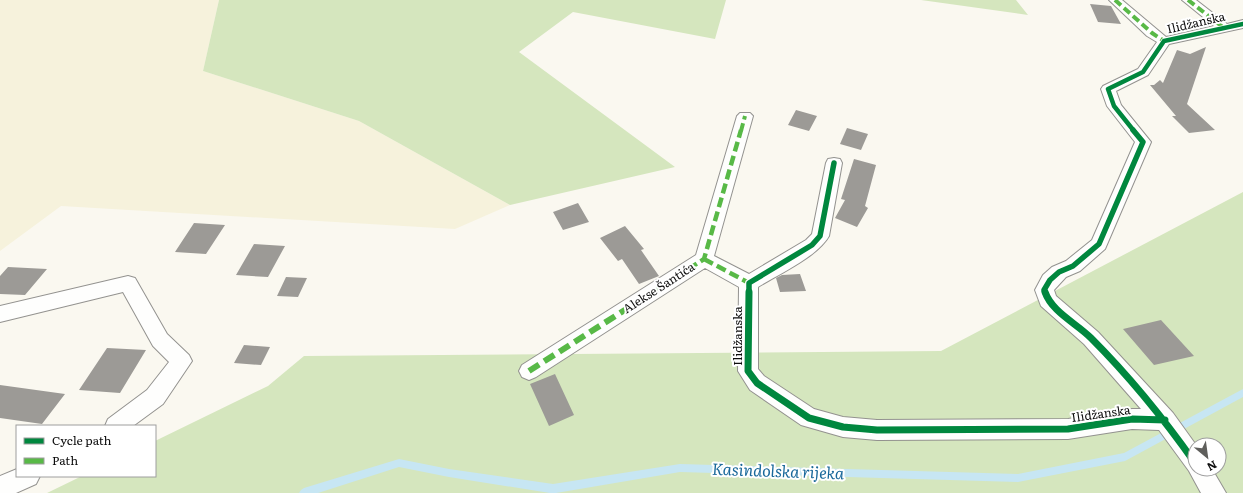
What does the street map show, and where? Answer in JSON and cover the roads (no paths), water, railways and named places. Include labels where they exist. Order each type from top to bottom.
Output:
[{"type":"street","name":"Ilidžanska","points":[[1115,0],[1152,33],[1164,41]]},
{"type":"street","name":"Ilidžanska","points":[[1188,0],[1224,28]]},
{"type":"street","name":"Ilidžanska","points":[[1165,420],[1091,338],[1048,301],[1044,290],[1050,280],[1059,272],[1074,266],[1099,244],[1142,142],[1114,106],[1108,89],[1143,72],[1164,41],[1243,24]]},
{"type":"street","name":"Alekse Šantića","points":[[529,371],[704,259],[745,116]]},
{"type":"street","points":[[704,259],[749,283],[812,245],[820,236],[834,163]]},
{"type":"street","points":[[0,314],[128,283],[160,340],[182,361],[155,397],[117,425]]},
{"type":"street","name":"Ilidžanska","points":[[749,283],[748,371],[763,387],[810,418],[843,427],[877,430],[1068,429],[1132,420],[1165,420]]},
{"type":"street","points":[[1165,420],[1187,452]]},
{"type":"street","points":[[0,488],[26,477]]},
{"type":"waterway","name":"Kasindolska rijeka","points":[[304,493],[399,463],[449,473],[553,489],[680,468],[1018,478],[1125,457],[1243,393]]}]
